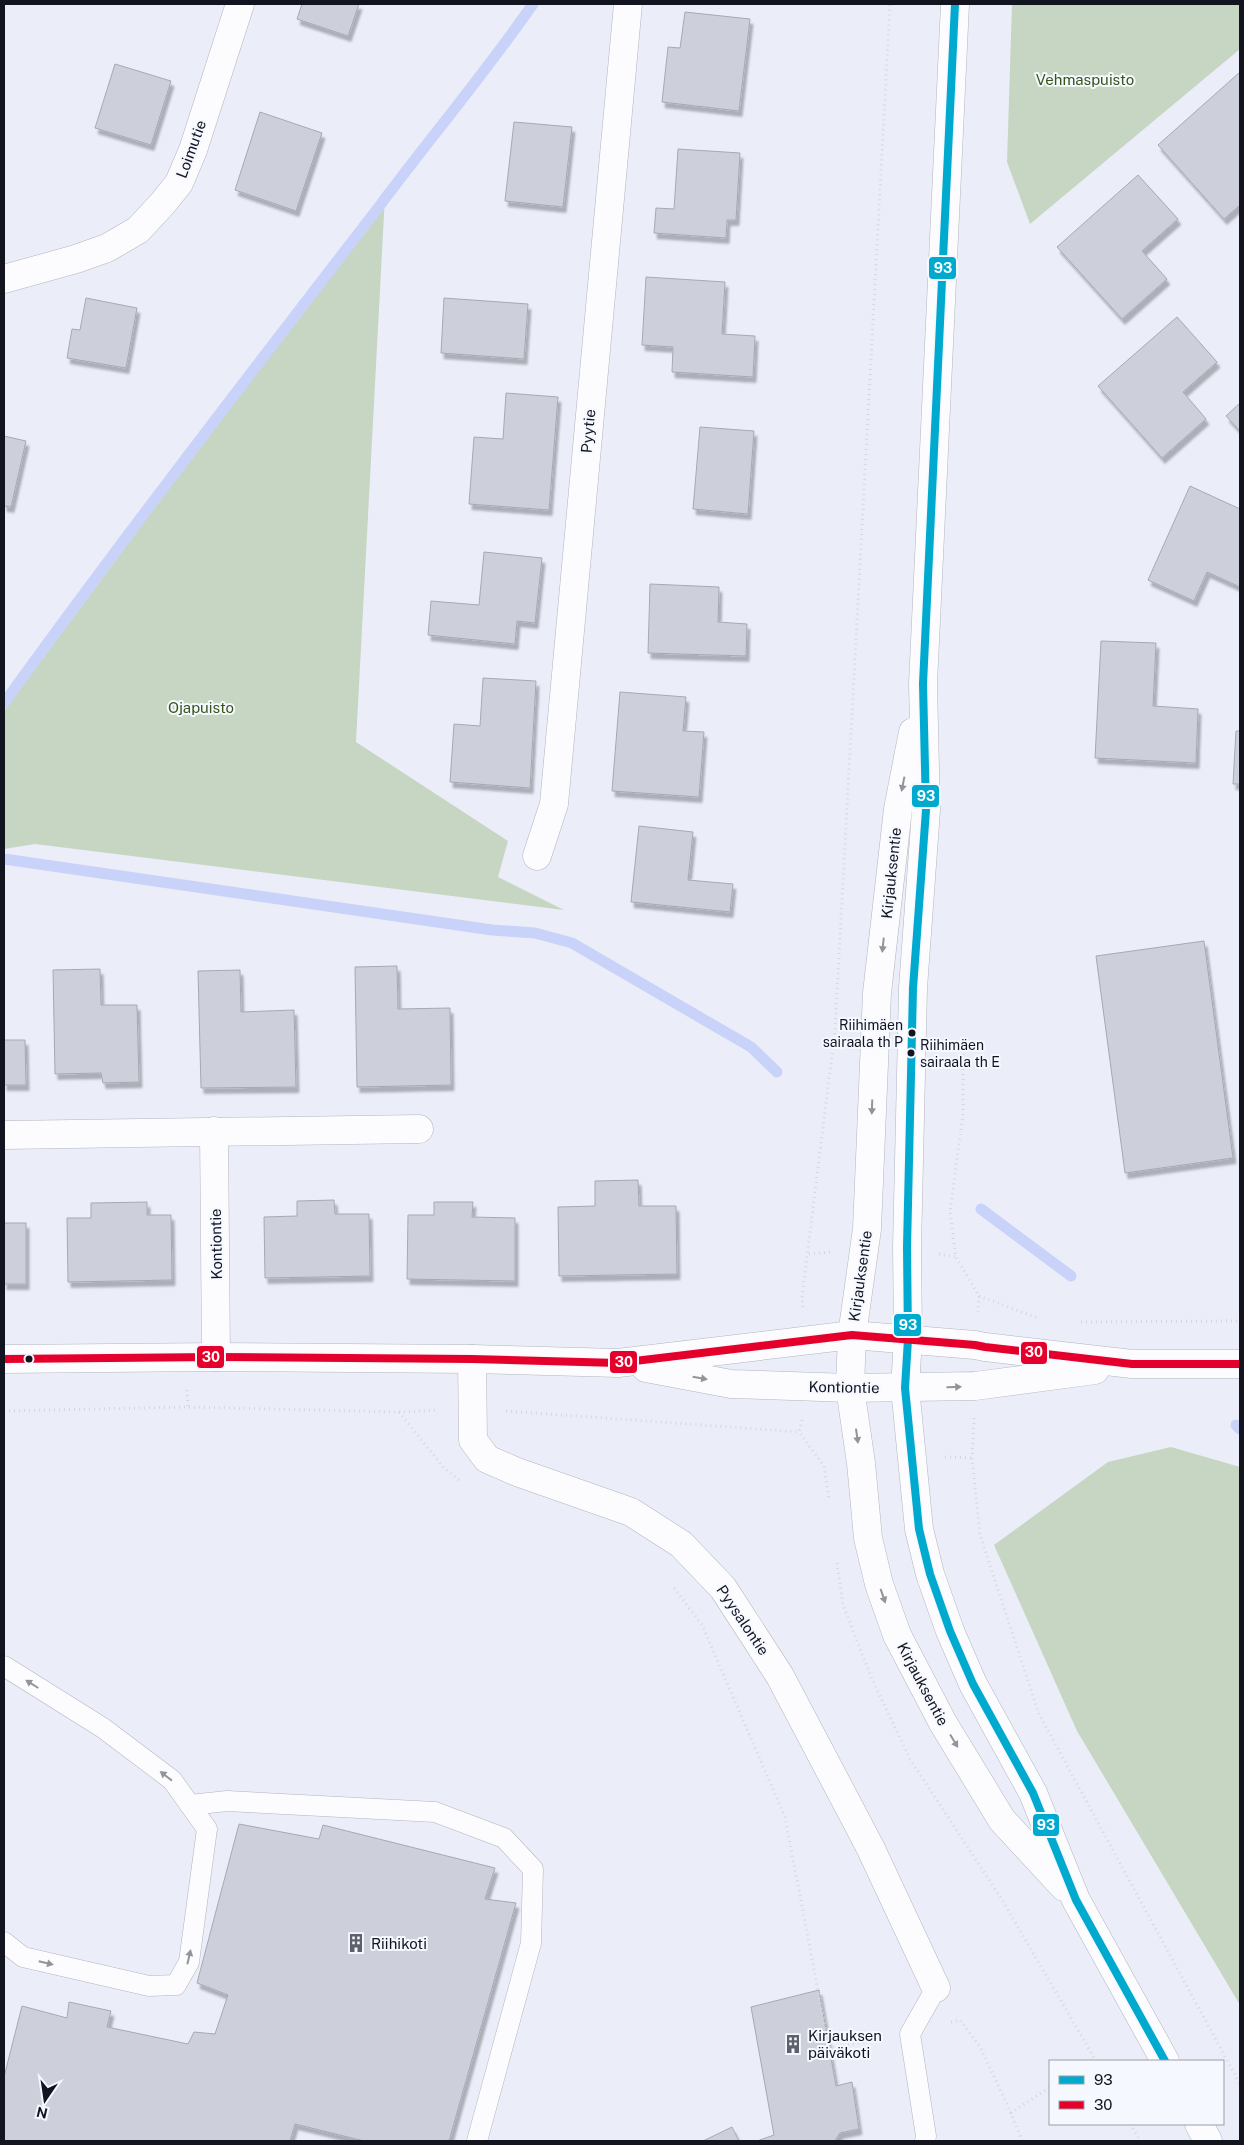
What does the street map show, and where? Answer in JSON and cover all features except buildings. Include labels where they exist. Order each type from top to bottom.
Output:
[{"type":"street","name":"Loimutie","points":[[4,279],[76,259],[107,248],[138,230],[163,203],[179,183],[193,150],[240,4]]},
{"type":"street","name":"Pyytie","points":[[537,856],[554,804],[628,4]]},
{"type":"street","name":"Kirjauksentie","points":[[955,4],[923,684],[926,810],[913,988],[907,1247],[908,1339],[905,1388],[920,1529],[930,1574],[950,1631],[973,1684],[1032,1793],[1076,1900],[1163,2060]]},
{"type":"street","name":"Kirjauksentie","points":[[923,684],[898,809],[877,994],[867,1229],[852,1335],[850,1388],[861,1463],[868,1538],[879,1584],[896,1635],[943,1722],[1002,1820],[1076,1900]]},
{"type":"street","points":[[4,1134],[419,1129]]},
{"type":"street","name":"Kontiontie","points":[[214,1131],[216,1357]]},
{"type":"street","name":"Kontiontie","points":[[4,1359],[216,1357],[472,1359],[618,1363],[807,1342],[852,1335],[975,1345],[985,1348],[1132,1364],[1240,1364]]},
{"type":"street","name":"Pyysalontie","points":[[472,1359],[471,1408],[473,1440],[487,1459],[517,1472],[631,1512],[681,1544],[723,1588],[780,1676],[870,1847],[936,1988]]},
{"type":"street","name":"Kontiontie","points":[[618,1363],[731,1384],[850,1388],[983,1385],[1132,1364]]},
{"type":"street","points":[[1200,2125],[1208,2141]]},
{"type":"lane","points":[[4,1666],[110,1734],[172,1780],[207,1829],[189,1962],[176,1984],[149,1986],[23,1958],[4,1942]]},
{"type":"lane","points":[[190,1805],[227,1801],[435,1812],[504,1838],[533,1869],[531,1943],[477,2141]]},
{"type":"lane","points":[[925,2141],[926,2136],[910,2034],[936,1988]]},
{"type":"path","points":[[807,1342],[802,1297],[835,1031],[890,4]]},
{"type":"path","points":[[956,1257],[950,1212],[963,1114],[963,1054]]},
{"type":"path","points":[[979,1296],[1040,1319]]},
{"type":"path","points":[[1078,1322],[1240,1321]]},
{"type":"path","points":[[4,1411],[188,1407],[399,1412],[471,1408],[799,1432],[809,1387]]},
{"type":"path","points":[[399,1412],[444,1468],[466,1486]]},
{"type":"path","points":[[972,1458],[980,1535],[1039,1714],[1240,2084]]},
{"type":"path","points":[[672,1586],[702,1625],[785,1817],[829,2048],[910,2034],[960,2020],[980,2047],[1022,2141]]},
{"type":"path","points":[[1011,2113],[1049,2088]]},
{"type":"path","points":[[1131,2125],[1140,2141]]},
{"type":"green space","name":"Vehmaspuisto","points":[[1012,4],[1240,4],[1240,49],[1030,224],[1007,162]]},
{"type":"green space","name":"Ojapuisto","points":[[385,196],[356,742],[508,841],[498,877],[564,910],[35,844],[4,849],[4,711]]},
{"type":"green space","points":[[1171,1447],[1240,1467],[1240,2005],[1077,1731],[994,1545],[1108,1462]]},
{"type":"waterway","points":[[4,703],[143,514],[477,80],[533,4]]},
{"type":"waterway","points":[[4,859],[492,930],[535,933],[572,943],[751,1047],[777,1072]]},
{"type":"waterway","points":[[981,1209],[1071,1276]]},
{"type":"waterway","points":[[1236,1425],[1240,1429]]},
{"type":"transit line","name":"93","points":[[955,4],[923,684],[926,810],[913,988],[907,1247],[908,1339],[905,1388],[919,1529],[930,1574],[950,1631],[973,1684],[1033,1793],[1076,1900],[1164,2060]]},
{"type":"transit line","name":"30","points":[[4,1359],[216,1357],[472,1359],[618,1363],[852,1335],[975,1345],[1132,1364],[1240,1364]]},
{"type":"place","name":"Riihimäen sairaala th P","points":[[912,1033]]},
{"type":"place","name":"Riihimäen sairaala th E","points":[[911,1053]]},
{"type":"place","name":"Riihikoti","points":[[356,1943]]},
{"type":"place","name":"Kirjauksen päiväkoti","points":[[793,2044]]}]
